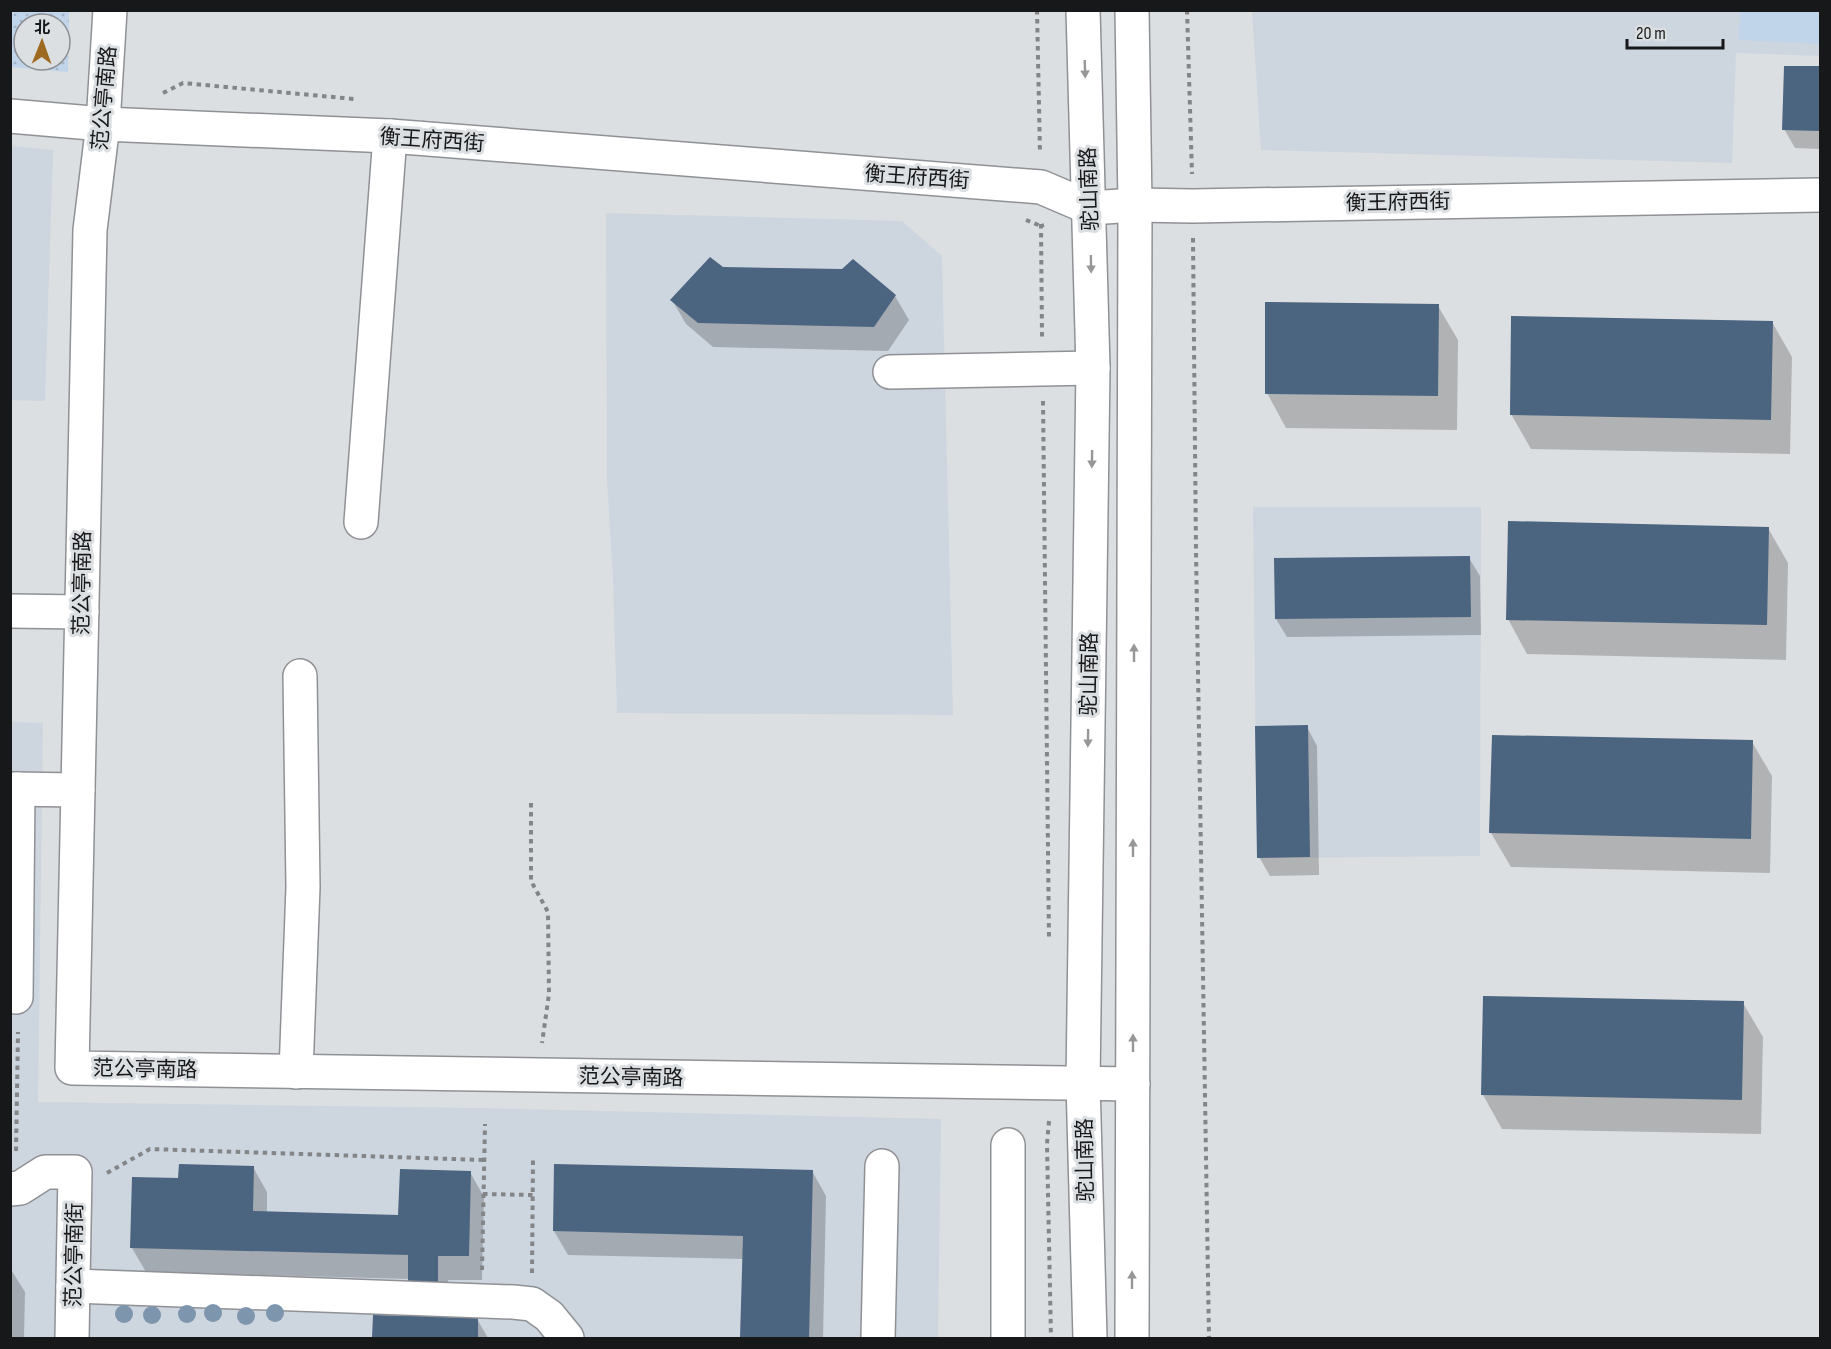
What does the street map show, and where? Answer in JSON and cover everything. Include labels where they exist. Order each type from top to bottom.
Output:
[{"type":"street","name":"范公亭南路","points":[[110,10],[103,124],[90,230],[72,1068],[1132,1084]]},
{"type":"street","name":"驼山南路","points":[[1083,10],[1093,368],[1067,1083],[1090,1338]]},
{"type":"street","name":"驼山南路","points":[[1132,10],[1135,205],[1132,1338]]},
{"type":"street","name":"衡王府西街","points":[[10,116],[103,124],[390,136],[1041,187],[1090,208],[1135,205],[1193,206],[1821,195]]},
{"type":"street","points":[[361,522],[390,136]]},
{"type":"street","points":[[890,372],[1093,368]]},
{"type":"street","points":[[10,610],[82,612]]},
{"type":"street","points":[[296,1072],[303,887],[300,676]]},
{"type":"street","points":[[16,997],[14,789],[78,790]]},
{"type":"street","points":[[1008,1145],[1008,1338]]},
{"type":"street","points":[[878,1338],[882,1166]]},
{"type":"street","points":[[15,1189],[45,1172],[75,1172]]},
{"type":"street","name":"范公亭南街","points":[[72,1338],[75,1172]]},
{"type":"street","points":[[73,1286],[481,1300],[532,1304],[549,1316],[567,1338]]},
{"type":"path","points":[[1036,10],[1041,187],[1049,941]]},
{"type":"path","points":[[1187,10],[1193,206],[1196,563],[1209,1338]]},
{"type":"path","points":[[531,803],[531,881],[548,912],[549,982],[544,1035],[532,1075]]},
{"type":"path","points":[[15,1189],[18,1032]]},
{"type":"path","points":[[1051,1338],[1047,1144],[1067,1083]]},
{"type":"path","points":[[481,1300],[485,1124]]},
{"type":"path","points":[[75,1172],[108,1173],[150,1149],[484,1160]]},
{"type":"path","points":[[532,1304],[533,1160]]},
{"type":"path","points":[[483,1194],[533,1195]]},
{"type":"shaded area","points":[[10,11],[69,11],[12,12],[12,67]]},
{"type":"shaded area","points":[[1252,11],[1820,11],[1820,56],[1736,53],[1732,163],[1261,150]]},
{"type":"shaded area","points":[[1740,11],[1820,11],[1820,44],[1739,40]]},
{"type":"shaded area","points":[[11,146],[53,150],[45,401],[11,400]]},
{"type":"shaded area","points":[[606,213],[902,221],[942,256],[953,715],[617,713],[607,480]]},
{"type":"shaded area","points":[[1253,507],[1481,507],[1480,856],[1257,858]]},
{"type":"shaded area","points":[[11,722],[43,723],[38,1102],[475,1108],[941,1119],[938,1338],[11,1338]]},
{"type":"building","points":[[1784,66],[1820,66],[1820,131],[1782,130]]},
{"type":"building","points":[[710,257],[723,267],[842,269],[853,259],[896,295],[874,327],[698,323],[670,300]]},
{"type":"building","points":[[1265,302],[1439,304],[1438,396],[1265,394]]},
{"type":"building","points":[[1511,316],[1773,321],[1771,420],[1510,415]]},
{"type":"building","points":[[1508,521],[1769,527],[1767,625],[1506,620]]},
{"type":"building","points":[[1470,556],[1471,617],[1275,619],[1274,558]]},
{"type":"building","points":[[1308,725],[1310,857],[1257,858],[1255,726]]},
{"type":"building","points":[[1492,735],[1753,740],[1751,839],[1489,833]]},
{"type":"building","points":[[1483,996],[1744,1001],[1742,1100],[1481,1095]]},
{"type":"building","points":[[179,1164],[254,1166],[253,1211],[398,1215],[400,1169],[471,1171],[469,1256],[438,1256],[438,1317],[478,1318],[478,1338],[372,1338],[373,1315],[408,1316],[408,1255],[130,1248],[132,1177],[178,1178]]},
{"type":"building","points":[[554,1164],[813,1170],[809,1338],[740,1338],[743,1236],[553,1231]]}]
